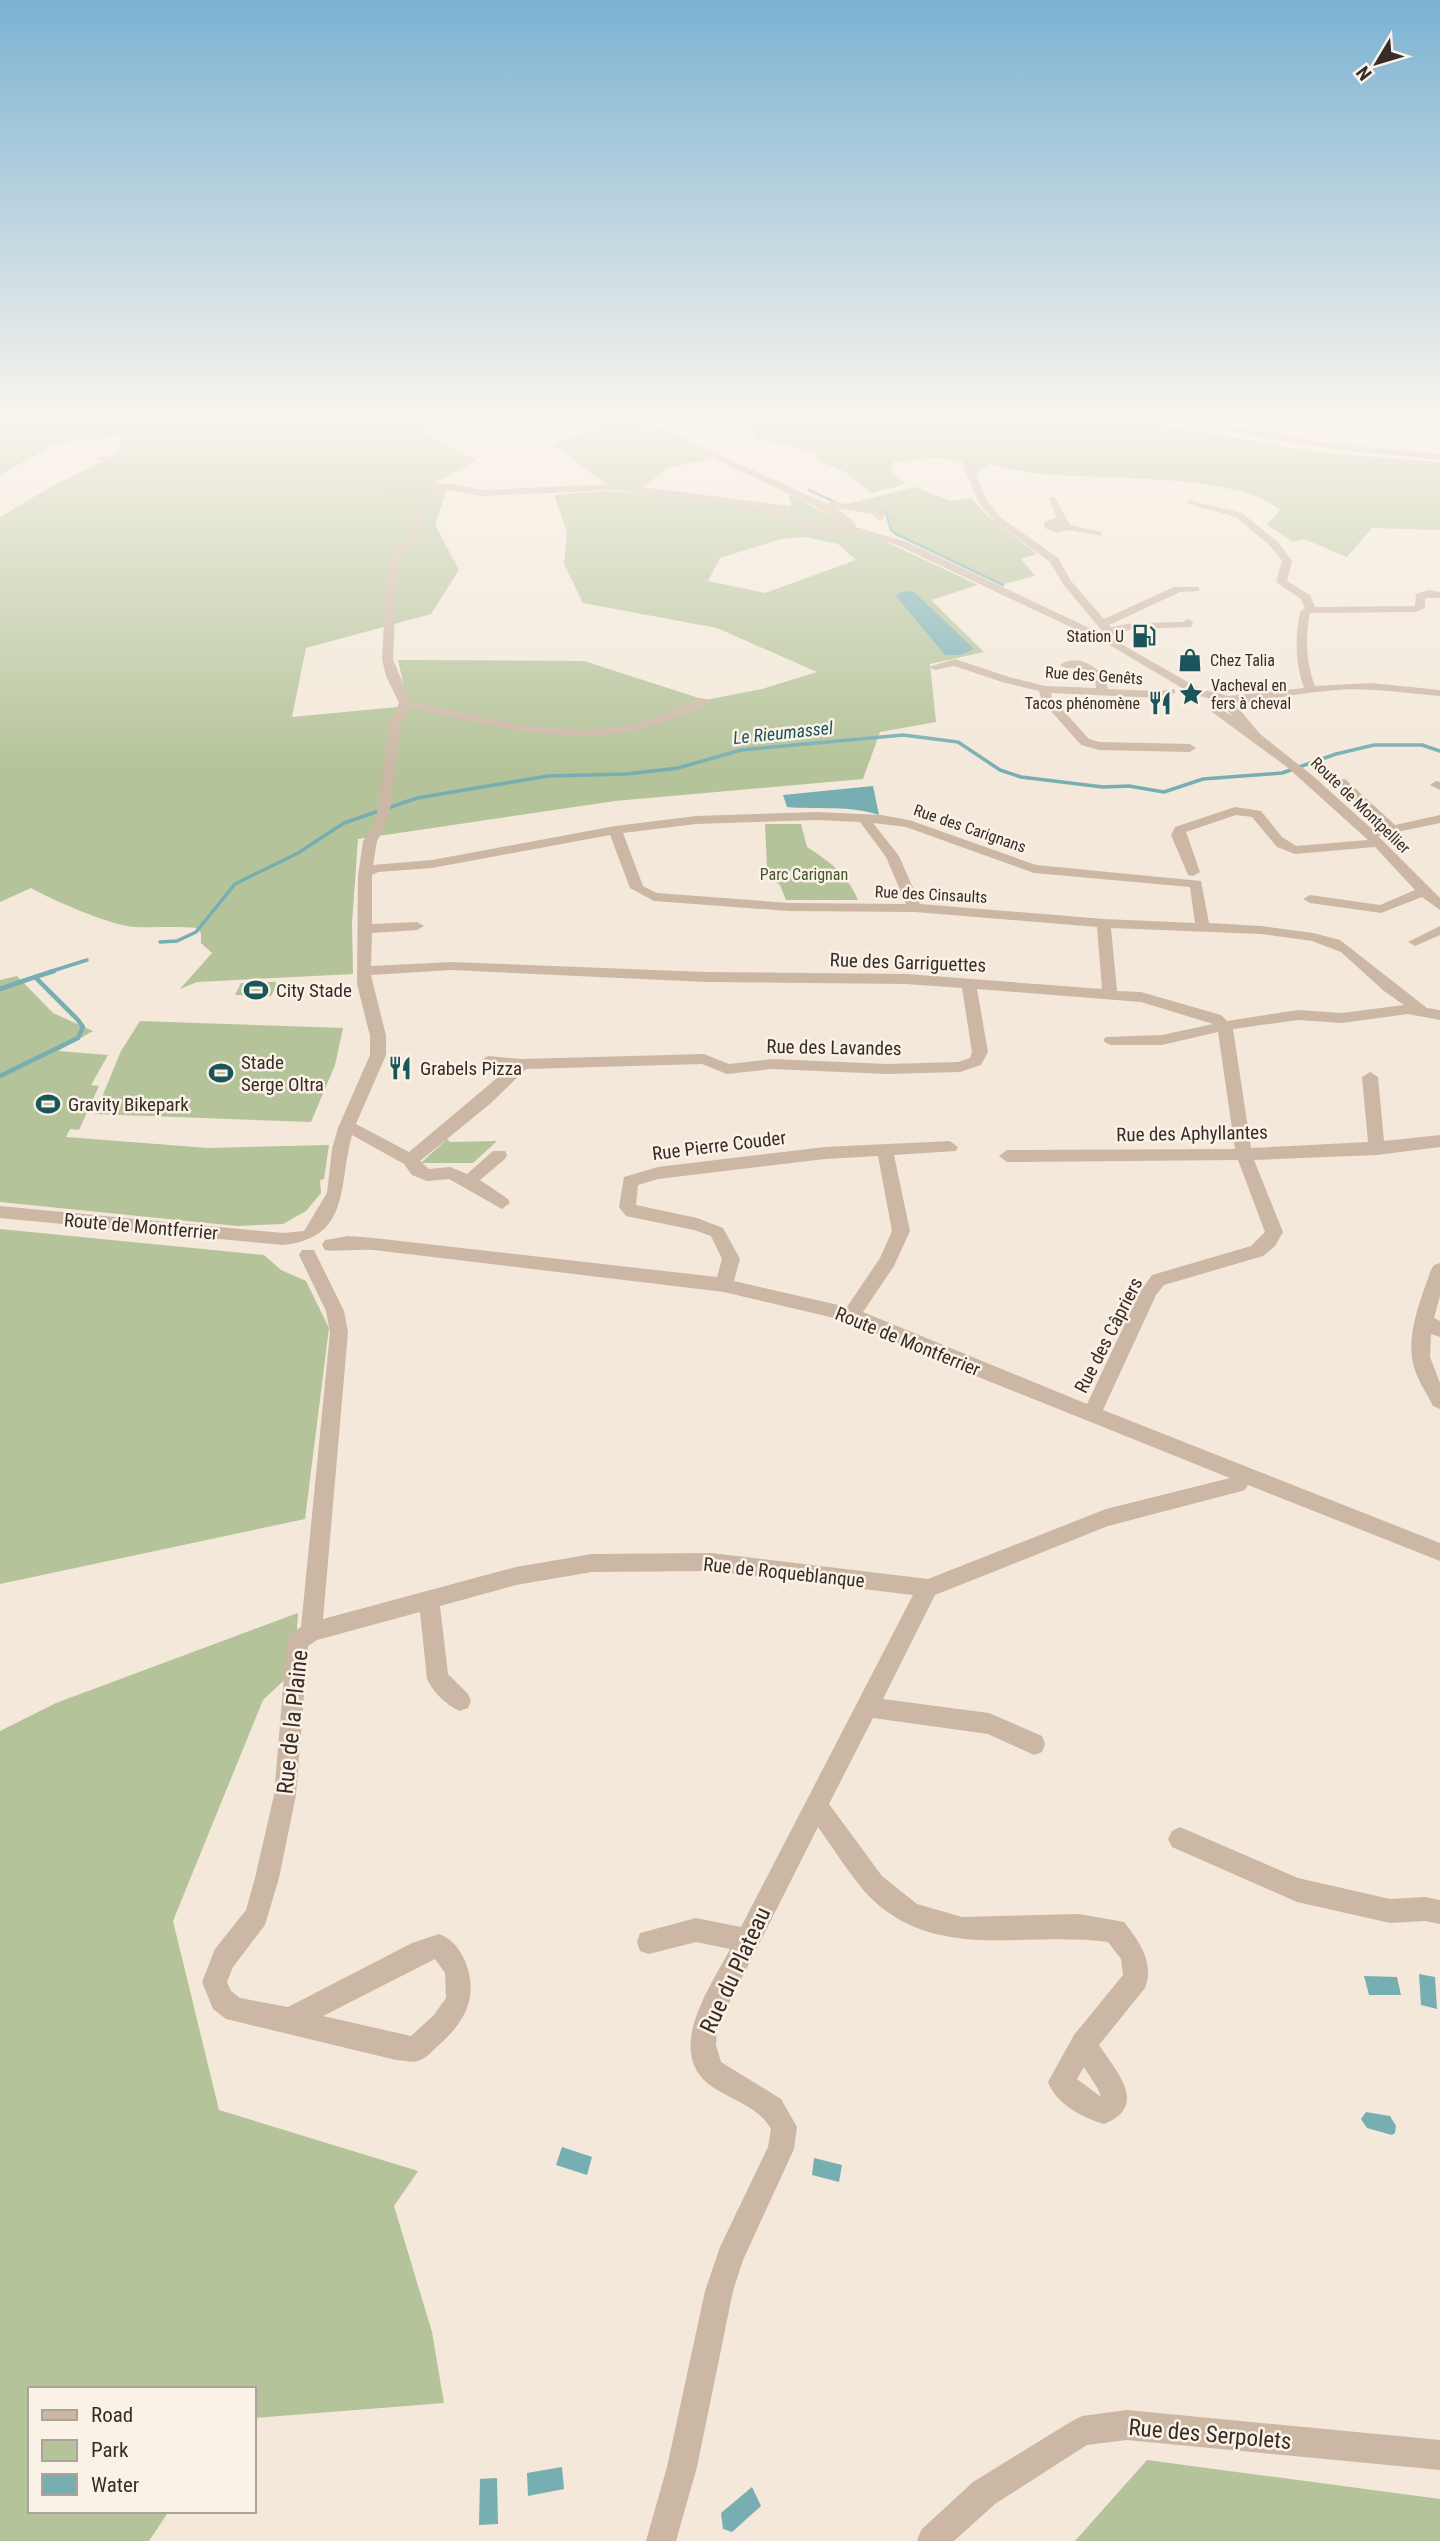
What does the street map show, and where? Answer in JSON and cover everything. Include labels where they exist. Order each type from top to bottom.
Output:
[{"type":"street","points":[[405,703],[389,668],[388,605],[394,561],[401,548],[414,536]]},
{"type":"street","points":[[889,536],[1103,633],[1201,697]]},
{"type":"street","points":[[1021,536],[1054,560],[1103,633],[1171,691],[1201,697]]},
{"type":"street","points":[[1264,536],[1287,561],[1281,582],[1306,597],[1311,609]]},
{"type":"street","points":[[1103,633],[1178,589],[1195,589]]},
{"type":"street","points":[[1311,690],[1301,659],[1304,612],[1311,609],[1416,609],[1420,608],[1420,596],[1429,593],[1440,595]]},
{"type":"street","points":[[1103,633],[1142,624],[1164,628],[1187,625],[1188,622]]},
{"type":"street","name":"Rue des Genêts","points":[[934,667],[955,662],[1045,690],[1158,695],[1171,691]]},
{"type":"street","points":[[1066,666],[1083,664],[1101,678],[1102,692]]},
{"type":"street","points":[[1157,679],[1171,677]]},
{"type":"street","points":[[1224,705],[1311,690],[1371,687],[1440,693]]},
{"type":"street","points":[[1045,690],[1046,699],[1084,742],[1099,746],[1190,748]]},
{"type":"street","name":"Route de Montpellier","points":[[1201,697],[1202,707],[1224,705],[1254,734],[1303,773],[1373,838],[1440,906]]},
{"type":"street","points":[[405,703],[528,730],[564,733],[643,725],[705,700]]},
{"type":"street","points":[[316,1242],[335,1193],[346,1128],[378,1055],[378,1035],[364,984],[365,876],[368,872],[370,841],[380,825],[384,809],[394,725],[405,703]]},
{"type":"street","points":[[1341,782],[1392,829]]},
{"type":"street","points":[[1193,872],[1178,835],[1180,830],[1235,811],[1256,814],[1276,842],[1284,848],[1295,849],[1373,838],[1392,829],[1440,819]]},
{"type":"street","name":"Rue des Carignans","points":[[368,872],[376,868],[432,864],[615,830],[732,817],[864,819],[909,824],[1034,869],[1196,884],[1203,927]]},
{"type":"street","points":[[864,819],[892,856],[915,908]]},
{"type":"street","name":"Rue des Cinsaults","points":[[615,830],[637,888],[654,897],[789,907],[915,908],[1104,923],[1203,927]]},
{"type":"street","points":[[1310,899],[1381,909],[1424,891]]},
{"type":"street","points":[[1104,923],[1110,993]]},
{"type":"street","points":[[365,929],[417,926]]},
{"type":"street","points":[[1203,927],[1261,930],[1335,943],[1420,1009],[1440,1015]]},
{"type":"street","points":[[1415,942],[1440,930]]},
{"type":"street","name":"Rue des Garriguettes","points":[[365,971],[452,966],[706,977],[906,979],[969,983],[1141,997],[1216,1018],[1225,1027]]},
{"type":"street","name":"Rue des Lavandes","points":[[488,1061],[522,1064],[704,1059],[727,1069],[772,1063],[887,1069],[960,1067],[976,1061],[980,1052],[969,983]]},
{"type":"street","points":[[1111,1040],[1162,1040],[1298,1015],[1342,1018],[1420,1009]]},
{"type":"street","name":"Rue des Câpriers","points":[[1092,1413],[1149,1292],[1158,1280],[1257,1251],[1269,1241],[1274,1232],[1244,1154],[1225,1027]]},
{"type":"street","points":[[410,1160],[485,1099],[522,1064]]},
{"type":"street","points":[[1370,1077],[1377,1149]]},
{"type":"street","points":[[346,1128],[357,1130],[410,1160],[418,1171],[427,1175],[450,1173],[469,1181],[502,1203]]},
{"type":"street","name":"Rue des Aphyllantes","points":[[1007,1156],[1244,1154],[1377,1149],[1440,1141]]},
{"type":"street","name":"Rue Pierre Couder","points":[[724,1285],[731,1259],[717,1232],[697,1224],[632,1212],[628,1207],[630,1181],[658,1173],[762,1160],[950,1147]]},
{"type":"street","points":[[851,1315],[888,1261],[901,1231],[886,1150]]},
{"type":"street","points":[[469,1181],[499,1155]]},
{"type":"street","name":"Route de Montferrier","points":[[0,1213],[316,1242],[724,1285],[851,1315],[973,1367],[1440,1552]]},
{"type":"street","name":"Rue de la Plaine","points":[[289,2020],[235,2010],[222,2000],[214,1982],[224,1958],[256,1916],[267,1878],[285,1795],[298,1641],[311,1632],[339,1332],[335,1311],[320,1283],[316,1242]]},
{"type":"street","points":[[1438,1280],[1432,1325],[1422,1365],[1440,1401]]},
{"type":"street","name":"Rue de Roqueblanque","points":[[311,1632],[516,1576],[592,1563],[712,1562],[928,1588],[1106,1518],[1238,1484],[1243,1475]]},
{"type":"street","name":"Rue du Plateau","points":[[660,2541],[681,2467],[719,2291],[730,2257],[781,2149],[784,2127],[773,2108],[721,2079],[706,2062],[701,2047],[704,2025],[928,1588]]},
{"type":"street","points":[[429,1598],[438,1679],[460,1701]]},
{"type":"street","points":[[866,1707],[989,1724],[1034,1744]]},
{"type":"street","points":[[816,1805],[874,1884],[910,1914],[962,1929],[1079,1926],[1115,1931],[1133,1954],[1136,1979],[1083,2044]]},
{"type":"street","points":[[1180,1839],[1297,1890],[1390,1911],[1425,1909],[1440,1912]]},
{"type":"street","points":[[649,1942],[696,1930],[747,1940]]},
{"type":"street","points":[[439,1946],[451,1957],[461,1987],[461,1999],[450,2017],[415,2049],[396,2047],[289,2020],[421,1952],[439,1946]]},
{"type":"street","name":"Rue des Serpolets","points":[[932,2541],[984,2493],[1082,2431],[1127,2425],[1440,2455]]},
{"type":"green space","points":[[0,536],[441,536],[459,570],[431,614],[306,648],[292,717],[408,706],[398,660],[584,661],[705,700],[762,689],[817,672],[717,628],[583,603],[564,564],[567,536],[873,536],[978,585],[931,600],[984,652],[930,664],[936,722],[880,732],[863,779],[615,801],[358,839],[352,923],[353,974],[197,982],[180,989],[212,953],[201,943],[201,933],[197,928],[125,926],[82,912],[31,888],[0,902]],"holes":[[[805,537],[838,544],[856,560],[765,593],[708,581],[720,558],[781,539]]]},
{"type":"green space","points":[[900,536],[1013,536],[1037,554],[1021,559],[1035,576],[1003,584]]},
{"type":"green space","points":[[1283,536],[1365,536],[1347,557],[1304,539],[1293,542]]},
{"type":"green space","name":"Parc Carignan","points":[[765,824],[801,824],[807,847],[837,869],[858,900],[786,900],[780,885],[769,878],[771,870],[767,868]]},
{"type":"green space","points":[[17,976],[53,1013],[93,1031],[58,1051],[108,1055],[91,1085],[99,1086],[79,1130],[70,1129],[66,1137],[208,1148],[329,1145],[324,1179],[320,1180],[321,1193],[306,1211],[283,1224],[237,1226],[0,1202],[0,980]]},
{"type":"green space","name":"City Stade","points":[[241,983],[277,984],[271,996],[235,995]]},
{"type":"green space","name":"Stade Serge Oltra","points":[[140,1021],[343,1028],[335,1065],[311,1122],[95,1114],[121,1051]]},
{"type":"green space","points":[[447,1139],[450,1142],[497,1141],[473,1163],[421,1163]]},
{"type":"green space","points":[[0,1229],[264,1255],[281,1270],[306,1281],[329,1328],[305,1519],[0,1584]]},
{"type":"green space","points":[[298,1613],[294,1671],[263,1700],[173,1921],[219,2110],[418,2171],[394,2206],[432,2332],[444,2403],[256,2418],[256,2387],[28,2387],[28,2513],[168,2513],[149,2541],[0,2541],[0,1731],[56,1703]]},
{"type":"green space","points":[[1147,2460],[1440,2499],[1440,2541],[1075,2541]]},
{"type":"water","points":[[911,591],[974,649],[961,655],[945,655],[896,596]]},
{"type":"water","points":[[873,786],[879,815],[845,809],[787,807],[783,795]]},
{"type":"water","points":[[1419,1974],[1435,1977],[1437,2009],[1421,2005]]},
{"type":"water","points":[[1364,1976],[1397,1977],[1401,1995],[1369,1995]]},
{"type":"water","points":[[1366,2112],[1390,2116],[1396,2126],[1395,2133],[1392,2135],[1367,2128],[1361,2119]]},
{"type":"water","points":[[562,2147],[592,2157],[587,2175],[556,2165]]},
{"type":"water","points":[[814,2158],[842,2165],[839,2182],[812,2175]]},
{"type":"water","points":[[562,2467],[564,2489],[528,2496],[527,2473]]},
{"type":"water","points":[[497,2478],[498,2524],[479,2525],[480,2479]]},
{"type":"water","points":[[752,2487],[761,2506],[732,2532],[723,2529],[721,2513]]},
{"type":"waterway","points":[[899,536],[1003,585]]},
{"type":"waterway","name":"Le Rieumassel","points":[[160,942],[177,941],[196,932],[235,884],[298,853],[344,823],[417,798],[548,776],[627,774],[678,768],[741,750],[903,735],[958,742],[1000,770],[1021,777],[1103,787],[1129,786],[1164,792],[1203,779],[1282,773],[1336,754],[1374,745],[1422,745],[1440,751]]},
{"type":"waterway","name":"Le Rieumassel","points":[[49,972],[87,960]]},
{"type":"waterway","name":"Le Rieumassel","points":[[35,977],[54,971]]},
{"type":"waterway","points":[[0,989],[35,977]]},
{"type":"waterway","name":"Le Rieumassel","points":[[0,1076],[78,1038],[83,1027],[35,977]]},
{"type":"place","name":"Station U","points":[[1144,636]]},
{"type":"place","name":"Chez Talia","points":[[1190,660]]},
{"type":"place","name":"Vacheval en fers à cheval","points":[[1191,694]]},
{"type":"place","name":"Tacos phénomène","points":[[1160,703]]},
{"type":"place","name":"City Stade","points":[[256,990]]},
{"type":"place","name":"Grabels Pizza","points":[[400,1068]]},
{"type":"place","name":"Stade Serge Oltra","points":[[221,1073]]},
{"type":"place","name":"Gravity Bikepark","points":[[48,1104]]}]
